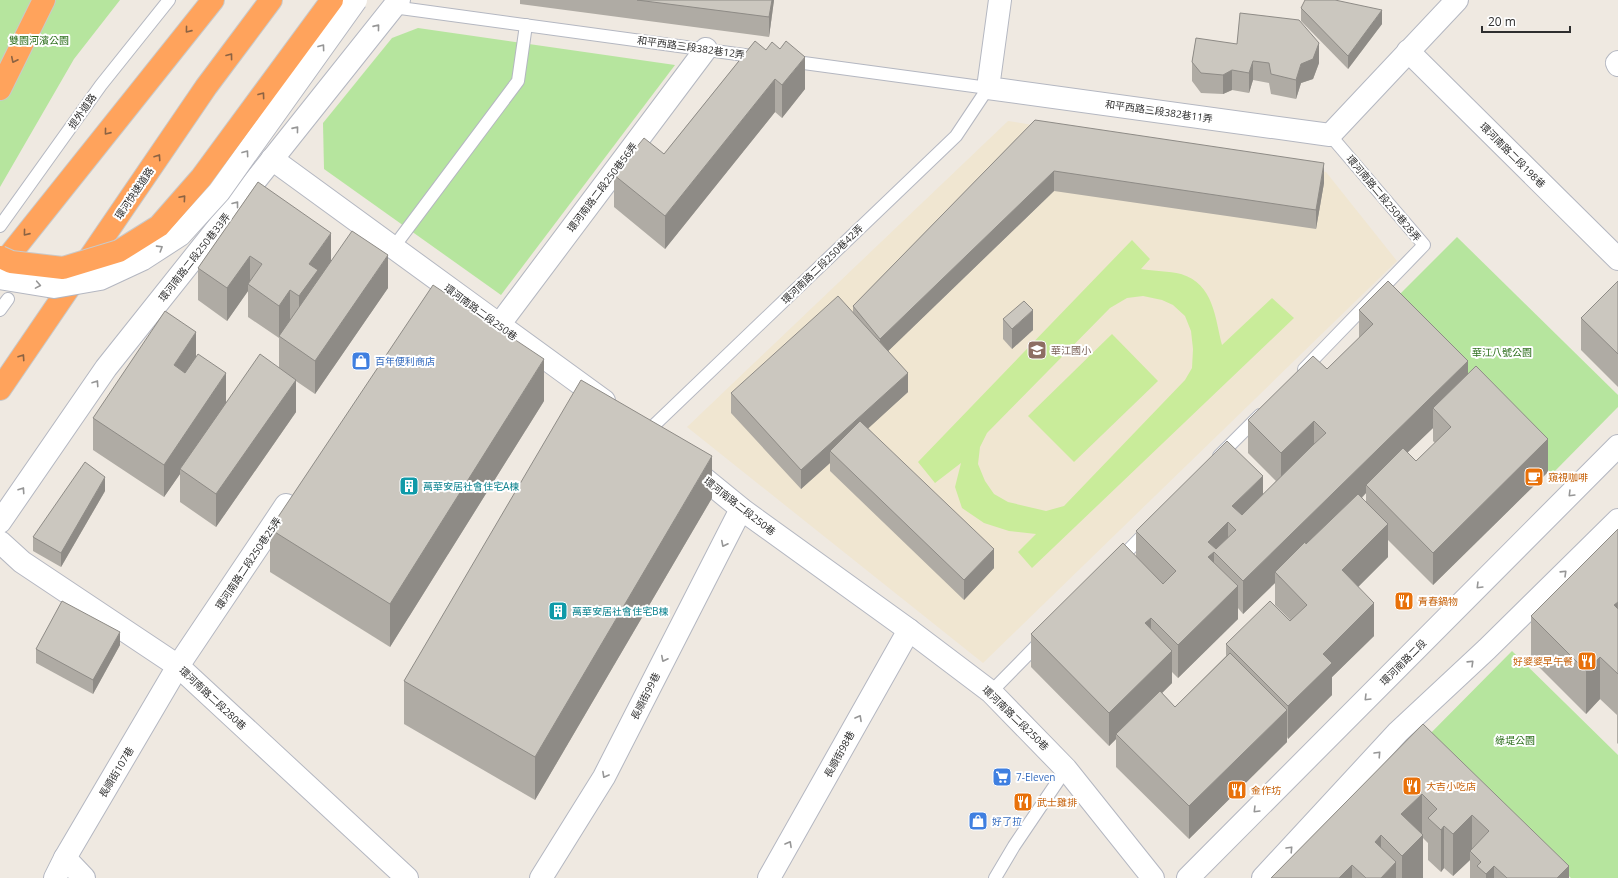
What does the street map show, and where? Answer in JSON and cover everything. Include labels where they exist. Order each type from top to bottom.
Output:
[{"type":"highway","points":[[0,89],[44,0]]},
{"type":"highway","points":[[0,266],[213,0]]},
{"type":"highway","name":"環河快速道路","points":[[0,389],[206,87],[271,0]]},
{"type":"highway","points":[[0,257],[11,262],[63,268],[119,251],[159,226],[201,178],[332,0]]},
{"type":"street","points":[[0,278],[54,287],[100,279],[143,259],[180,235],[218,192],[356,0]]},
{"type":"street","points":[[988,88],[1000,0]]},
{"type":"street","points":[[1330,134],[1456,0]]},
{"type":"street","name":"環河南路二段250巷33弄","points":[[0,522],[106,368],[396,3]]},
{"type":"street","name":"環河南路二段250巷56弄","points":[[499,325],[706,49]]},
{"type":"street","name":"環河南路二段198巷","points":[[1408,51],[1618,259]]},
{"type":"street","name":"和平西路三段382巷11弄","points":[[988,88],[1330,134]]},
{"type":"street","name":"環河南路二段250巷","points":[[272,159],[648,432],[741,509],[909,630],[991,692],[1066,769],[1153,878]]},
{"type":"street","points":[[428,300],[442,283]]},
{"type":"street","name":"環河南路二段","points":[[1188,878],[1618,446]]},
{"type":"street","name":"環河南路二段250巷25弄","points":[[178,666],[299,487]]},
{"type":"street","name":"長順街99巷","points":[[541,878],[604,777],[741,509]]},
{"type":"street","points":[[1263,878],[1398,732],[1487,649],[1618,520]]},
{"type":"street","name":"環河南路二段280巷","points":[[0,542],[22,562],[178,666],[407,878]]},
{"type":"street","name":"長順街98巷","points":[[770,878],[909,630]]},
{"type":"street","name":"長順街107巷","points":[[55,878],[64,858],[178,666]]},
{"type":"street","points":[[64,858],[84,878]]},
{"type":"lane","name":"提外道路","points":[[0,226],[101,85],[169,0]]},
{"type":"lane","name":"和平西路三段382巷12弄","points":[[396,3],[526,25],[988,88]]},
{"type":"lane","points":[[393,248],[518,81],[526,25]]},
{"type":"lane","name":"環河南路二段250巷42弄","points":[[648,432],[956,136],[988,88]]},
{"type":"lane","name":"環河南路二段250巷28弄","points":[[1298,375],[1424,245],[1330,134]]},
{"type":"lane","points":[[0,310],[8,300]]},
{"type":"lane","points":[[1211,465],[1266,409]]},
{"type":"lane","points":[[1112,567],[1156,522]]},
{"type":"lane","points":[[991,692],[1052,630]]},
{"type":"lane","points":[[996,878],[1014,846],[1066,769]]},
{"type":"shaded area","name":"華江國小","points":[[1008,121],[1326,172],[1397,261],[983,663],[687,427]]},
{"type":"green space","name":"雙園河濱公園","points":[[0,0],[120,0],[74,59],[0,187]]},
{"type":"green space","points":[[418,28],[675,65],[501,295],[324,169],[323,123],[392,38]]},
{"type":"green space","name":"華江八號公園","points":[[1457,237],[1618,395],[1618,407],[1552,474],[1385,309]]},
{"type":"green space","points":[[1132,240],[1150,259],[1141,269],[1181,274],[1192,279],[1207,294],[1215,313],[1222,345],[1272,298],[1294,318],[1032,568],[1018,552],[1036,534],[1009,531],[984,523],[962,508],[955,487],[961,463],[935,483],[918,462]],"holes":[[[1143,296],[1162,300],[1173,305],[1185,316],[1191,331],[1193,349],[1192,368],[1185,380],[1064,506],[1046,511],[1008,502],[994,494],[985,481],[978,464],[980,447],[987,433],[1110,308],[1127,298]]]},
{"type":"green space","points":[[1112,334],[1158,381],[1074,462],[1028,416]]},
{"type":"green space","name":"綠堤公園","points":[[1512,651],[1618,755],[1618,878],[1571,878],[1425,739],[1417,747]]},
{"type":"building","points":[[637,0],[772,0],[769,17]]},
{"type":"building","points":[[1305,0],[1335,0],[1382,10],[1348,56],[1301,8]]},
{"type":"building","points":[[1240,13],[1299,20],[1319,43],[1313,59],[1301,64],[1296,80],[1271,74],[1269,63],[1253,61],[1249,73],[1232,70],[1223,75],[1201,73],[1192,62],[1196,38],[1237,44]]},
{"type":"building","points":[[755,41],[766,50],[772,42],[780,49],[786,41],[805,57],[782,85],[775,79],[665,216],[614,175],[644,138],[664,154]]},
{"type":"building","points":[[1035,120],[1324,163],[1316,210],[1054,171],[880,339],[853,306]]},
{"type":"building","points":[[258,182],[331,233],[309,264],[318,270],[299,296],[290,290],[279,306],[248,284],[262,264],[250,256],[227,288],[198,268]]},
{"type":"building","points":[[352,231],[388,255],[315,361],[279,336]]},
{"type":"building","points":[[1388,281],[1468,361],[1243,581],[1214,552],[1208,557],[1238,586],[1178,645],[1151,618],[1145,623],[1172,651],[1109,713],[1031,634],[1123,543],[1163,584],[1176,571],[1136,531],[1227,441],[1263,476],[1232,506],[1242,515],[1326,433],[1314,421],[1281,453],[1248,420],[1313,356],[1327,369],[1373,324],[1359,310]],"holes":[[[1228,522],[1236,530],[1216,549],[1208,542]]]},
{"type":"building","points":[[1618,281],[1618,354],[1581,318]]},
{"type":"building","name":"萬華安居社會住宅A棟","points":[[433,285],[544,359],[390,604],[270,529]]},
{"type":"building","points":[[838,296],[908,373],[801,470],[731,393]]},
{"type":"building","points":[[1024,301],[1033,310],[1012,329],[1003,319]]},
{"type":"building","points":[[165,311],[196,332],[174,365],[185,373],[198,354],[226,373],[164,465],[93,418]]},
{"type":"building","points":[[260,354],[296,380],[216,494],[180,469]]},
{"type":"building","points":[[1476,366],[1548,439],[1433,553],[1366,485],[1403,448],[1416,461],[1451,427],[1433,408]]},
{"type":"building","name":"萬華安居社會住宅B棟","points":[[581,380],[712,456],[535,757],[404,681]]},
{"type":"building","points":[[860,421],[994,549],[964,580],[830,451]]},
{"type":"building","points":[[85,462],[105,477],[61,553],[33,537]]},
{"type":"building","points":[[1358,494],[1388,524],[1342,570],[1374,603],[1323,654],[1332,663],[1288,706],[1226,644],[1270,601],[1290,621],[1307,605],[1275,572],[1305,542],[1306,544]]},
{"type":"building","points":[[1618,529],[1618,602],[1614,605],[1618,609],[1618,674],[1600,657],[1586,671],[1531,616]]},
{"type":"building","points":[[62,601],[120,632],[93,680],[36,649]]},
{"type":"building","points":[[1230,653],[1287,710],[1189,806],[1116,734],[1160,691],[1175,707]]},
{"type":"building","points":[[1423,724],[1569,866],[1557,878],[1507,878],[1494,866],[1486,874],[1477,866],[1481,862],[1470,851],[1489,831],[1472,815],[1453,834],[1444,826],[1441,830],[1428,818],[1437,809],[1422,794],[1401,814],[1423,835],[1402,856],[1381,835],[1375,842],[1396,862],[1381,878],[1366,878],[1352,865],[1339,878],[1271,878]]},
{"type":"place","name":"華江國小","points":[[1037,350]]},
{"type":"place","name":"百年便利商店","points":[[361,361]]},
{"type":"place","name":"窺視咖啡","points":[[1534,477]]},
{"type":"place","name":"萬華安居社會住宅A棟","points":[[409,486]]},
{"type":"place","name":"青春鍋物","points":[[1404,601]]},
{"type":"place","name":"萬華安居社會住宅B棟","points":[[558,611]]},
{"type":"place","name":"好婆婆早午餐","points":[[1587,661]]},
{"type":"place","name":"7-Eleven","points":[[1002,777]]},
{"type":"place","name":"大吉小吃店","points":[[1412,786]]},
{"type":"place","name":"金作坊","points":[[1237,790]]},
{"type":"place","name":"武士雞排","points":[[1023,802]]},
{"type":"place","name":"好了拉","points":[[978,821]]}]
